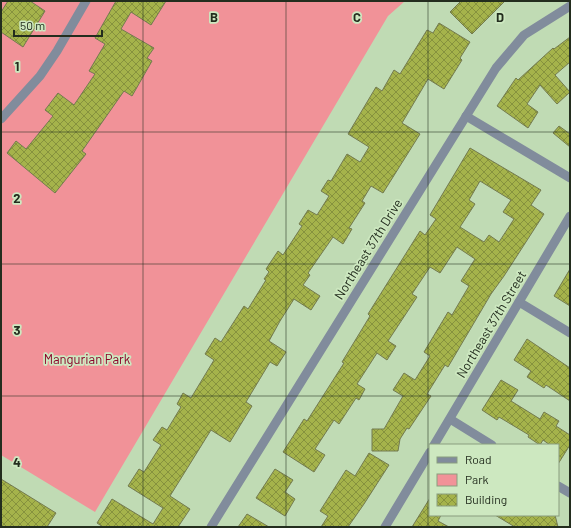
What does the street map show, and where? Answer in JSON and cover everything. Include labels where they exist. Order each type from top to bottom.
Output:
[{"type":"street","points":[[1,119],[40,76],[58,51],[86,1]]},
{"type":"street","name":"Northeast 37th Drive","points":[[211,527],[496,68],[524,35],[570,6]]},
{"type":"street","points":[[466,116],[570,178]]},
{"type":"street","name":"Northeast 37th Street","points":[[435,444],[570,216]]},
{"type":"street","points":[[519,302],[570,333]]},
{"type":"street","points":[[450,419],[490,444]]},
{"type":"street","points":[[385,527],[429,454]]},
{"type":"street","points":[[559,487],[570,493]]},
{"type":"green space","name":"Mangurian Park","points":[[1,1],[405,1],[388,16],[95,512],[1,455]]},
{"type":"building","points":[[8,1],[30,1],[45,11],[23,47],[1,32],[1,12]]},
{"type":"building","points":[[116,1],[166,1],[151,25],[131,12],[121,29],[154,48],[147,58],[152,61],[132,96],[124,91],[82,151],[86,154],[55,193],[7,153],[16,141],[26,149],[53,116],[45,110],[58,93],[74,105],[95,74],[89,71],[105,44],[95,38]]},
{"type":"building","points":[[461,1],[505,1],[472,34],[450,12]]},
{"type":"building","points":[[439,23],[470,42],[460,58],[462,60],[444,89],[428,79],[402,123],[420,134],[383,193],[371,186],[362,201],[365,203],[349,228],[352,229],[343,244],[333,237],[308,273],[310,275],[303,285],[320,296],[311,310],[294,299],[280,321],[269,341],[286,352],[277,366],[270,362],[246,402],[252,406],[230,442],[211,430],[170,496],[190,509],[178,527],[103,527],[97,523],[112,499],[153,524],[163,508],[128,486],[139,469],[144,472],[161,445],[153,440],[162,427],[167,430],[181,407],[177,404],[183,393],[191,398],[214,360],[205,354],[215,338],[221,342],[244,306],[248,309],[266,280],[264,279],[269,272],[266,269],[278,251],[283,255],[302,226],[299,224],[308,210],[317,215],[329,196],[321,191],[328,180],[331,181],[347,154],[360,162],[369,147],[348,134],[376,87],[382,91],[394,70],[400,74],[427,30],[433,33]]},
{"type":"building","points":[[570,37],[570,62],[555,75],[570,92],[557,104],[540,85],[527,104],[538,112],[528,128],[497,106],[516,78],[518,80],[553,48],[554,49]]},
{"type":"building","points":[[559,126],[570,134],[570,147],[553,133]]},
{"type":"building","points":[[470,148],[541,190],[531,205],[544,214],[491,294],[448,367],[445,365],[427,394],[431,396],[409,429],[407,428],[400,439],[398,451],[372,451],[372,429],[384,429],[403,396],[393,390],[404,373],[415,380],[430,356],[424,352],[448,312],[452,315],[469,286],[461,281],[475,259],[457,247],[440,273],[430,267],[412,294],[417,297],[388,341],[396,346],[387,360],[377,353],[357,384],[365,389],[359,400],[356,398],[339,424],[334,420],[315,449],[325,455],[314,472],[283,452],[304,419],[307,421],[344,363],[342,362],[370,316],[368,314],[420,231],[425,235],[436,219],[430,215]],"holes":[[[480,181],[511,200],[503,212],[514,219],[499,242],[489,235],[484,242],[460,227],[475,204],[469,200]]]},
{"type":"building","points":[[570,269],[570,306],[554,296]]},
{"type":"building","points":[[527,339],[570,368],[570,401],[546,385],[544,388],[527,377],[531,371],[514,360]]},
{"type":"building","points":[[501,380],[518,390],[511,401],[540,419],[544,412],[559,421],[556,426],[570,435],[570,445],[559,462],[559,444],[549,444],[543,440],[541,444],[538,444],[528,437],[529,435],[499,417],[497,420],[482,410]]},
{"type":"building","points":[[369,453],[389,465],[364,504],[348,527],[321,527],[328,516],[320,511],[346,470],[355,476]]},
{"type":"building","points":[[275,469],[293,480],[285,492],[295,499],[285,516],[256,498]]},
{"type":"building","points":[[1,479],[56,513],[47,527],[1,527]]},
{"type":"building","points":[[429,500],[429,516],[440,516],[438,521],[449,527],[412,527]]},
{"type":"building","points":[[247,514],[269,527],[238,527]]},
{"type":"building","points":[[497,516],[555,516],[558,527],[515,527]]}]
